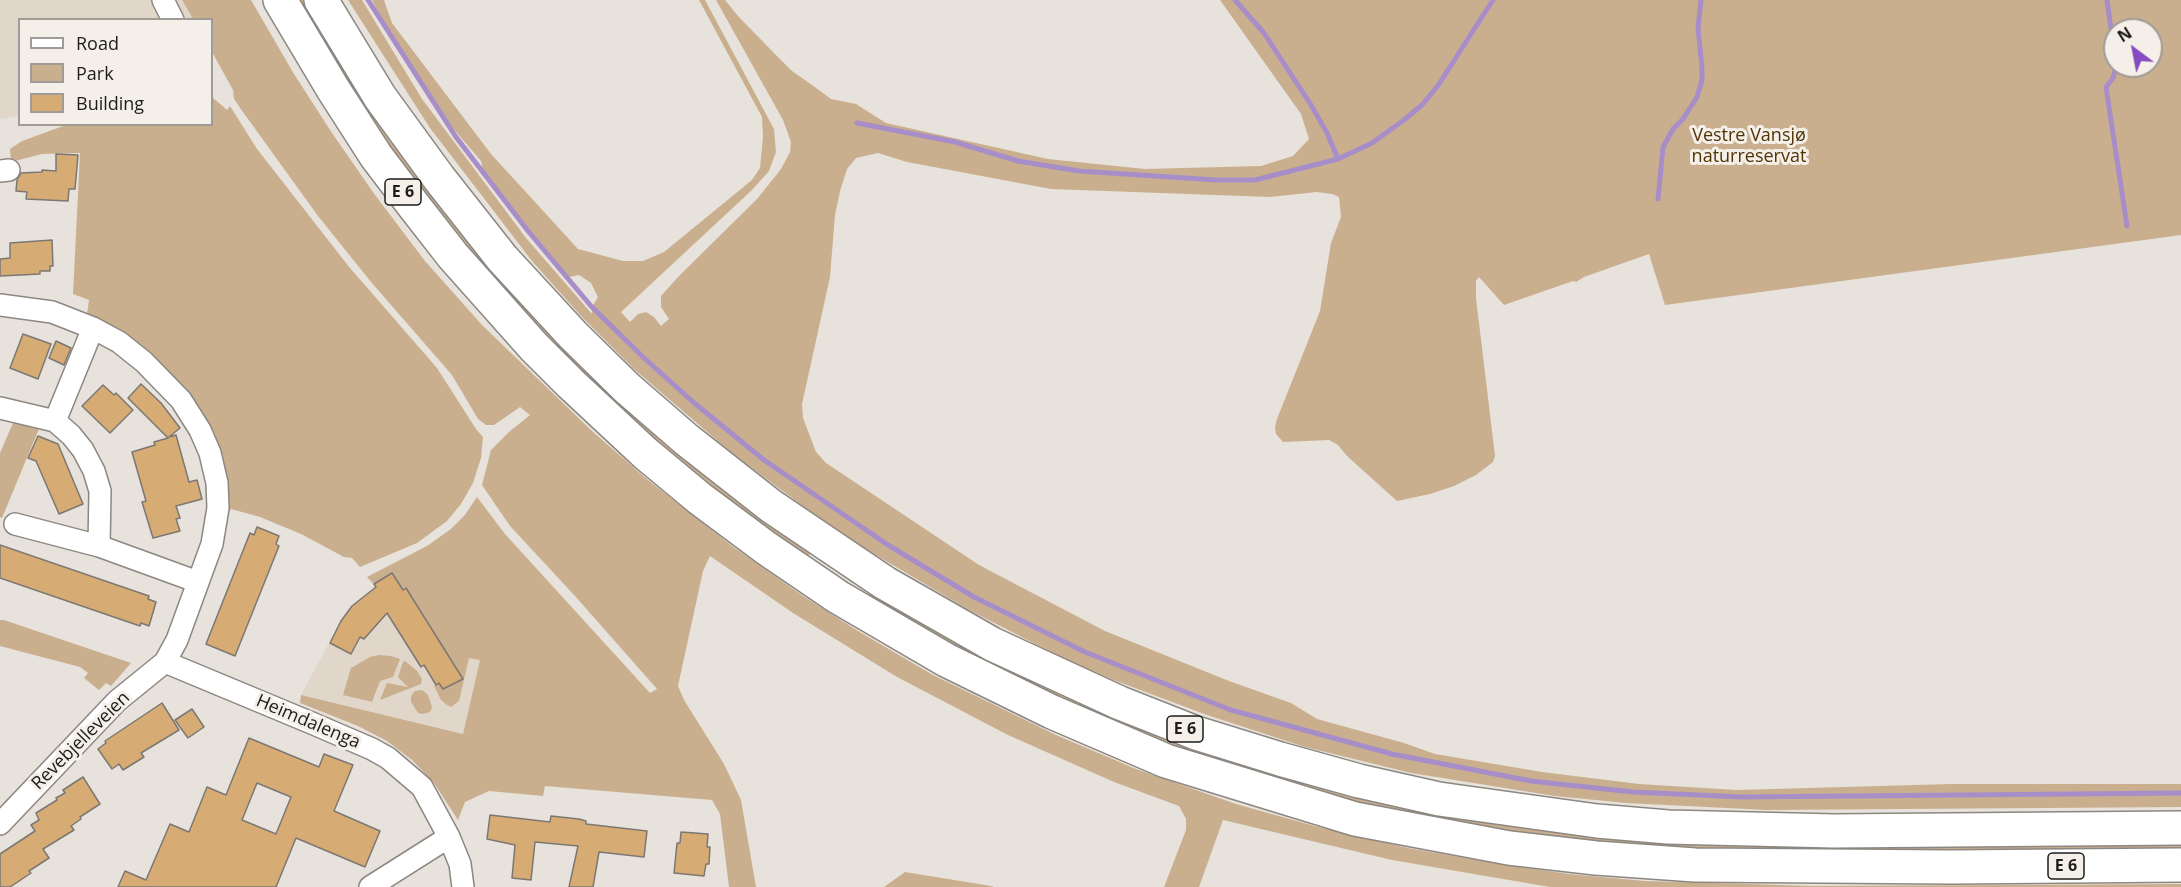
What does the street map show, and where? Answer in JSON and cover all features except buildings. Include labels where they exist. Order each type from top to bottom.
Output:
[{"type":"highway","name":"E 6","points":[[267,0],[286,11],[376,156],[453,256],[534,347],[645,453],[699,498],[838,597],[946,660],[1052,712],[1166,760],[1355,819],[1509,848],[1695,866],[2181,865]]},
{"type":"highway","name":"E 6","points":[[322,0],[380,97],[439,178],[510,267],[573,335],[627,388],[687,440],[771,506],[885,583],[992,644],[1120,703],[1196,733],[1359,781],[1439,799],[1597,821],[1668,827],[1834,831],[2181,828]]},
{"type":"street","points":[[164,0],[172,18]]},
{"type":"street","points":[[0,305],[52,312],[93,328],[119,342],[165,382],[200,430],[210,453],[218,483],[218,508],[212,544],[177,640],[165,662]]},
{"type":"street","points":[[55,421],[93,328]]},
{"type":"street","points":[[0,408],[55,421],[83,450],[94,471],[100,492],[99,546]]},
{"type":"street","points":[[15,524],[99,546],[198,582]]},
{"type":"street","name":"Revebjelleveien","points":[[0,824],[117,701],[165,662]]},
{"type":"street","name":"Heimdalenga","points":[[165,662],[314,724],[388,758],[422,787],[449,837],[460,864],[463,887]]},
{"type":"street","points":[[370,887],[449,837]]},
{"type":"shaded area","points":[[0,0],[182,0],[192,18],[18,18],[18,116],[0,119]]},
{"type":"shaded area","points":[[477,497],[480,660],[463,734],[301,695],[341,621],[359,600],[376,588],[367,577],[427,546],[451,529],[465,515]]},
{"type":"green space","points":[[182,0],[251,0],[332,133],[425,261],[482,325],[593,432],[648,480],[732,546],[858,631],[933,675],[1056,735],[1136,769],[1236,804],[1318,827],[1408,848],[1569,874],[1645,881],[1813,886],[2181,884],[2181,887],[1550,887],[1392,860],[1223,820],[1199,887],[1164,887],[1186,830],[1186,819],[1179,806],[1114,782],[1008,735],[897,677],[793,613],[710,556],[703,571],[678,686],[684,700],[724,764],[741,800],[756,887],[729,887],[720,814],[712,800],[545,786],[543,796],[489,791],[465,802],[458,820],[434,783],[412,760],[387,741],[358,726],[300,703],[301,695],[463,734],[480,660],[469,658],[459,701],[451,707],[447,705],[441,700],[434,686],[439,683],[443,689],[454,684],[451,676],[458,671],[442,645],[406,588],[403,590],[392,574],[374,584],[367,577],[427,546],[451,529],[465,515],[477,497],[505,534],[650,693],[657,689],[510,526],[482,485],[491,450],[530,415],[520,407],[494,425],[486,425],[478,419],[452,375],[371,282],[318,216],[234,99],[233,90],[213,54],[213,18],[192,18]]},
{"type":"green space","points":[[294,0],[307,0],[413,166],[811,553],[805,558],[655,444],[538,333],[392,155]]},
{"type":"green space","name":"Vestre Vansjø naturreservat","points":[[348,0],[362,0],[422,99],[526,238],[592,314],[592,307],[598,297],[591,283],[579,275],[569,277],[548,257],[513,212],[483,170],[481,161],[434,106],[395,46],[372,0],[384,0],[392,23],[491,154],[578,249],[623,261],[643,261],[664,252],[752,180],[760,168],[762,117],[699,0],[705,0],[774,129],[776,152],[769,171],[752,190],[621,312],[630,322],[638,314],[646,312],[654,317],[661,326],[669,319],[661,307],[661,296],[757,199],[781,169],[790,152],[791,142],[783,120],[716,0],[725,0],[792,71],[831,99],[856,104],[886,123],[1048,159],[1145,169],[1261,166],[1293,156],[1309,139],[1301,114],[1220,0],[2181,0],[2181,235],[1665,305],[1649,254],[1584,277],[1576,282],[1573,281],[1504,305],[1479,277],[1476,281],[1476,298],[1495,456],[1493,462],[1476,475],[1430,494],[1397,501],[1338,445],[1329,440],[1283,442],[1276,434],[1277,419],[1320,311],[1331,243],[1341,217],[1339,197],[1332,194],[1317,192],[1270,197],[1051,189],[907,162],[878,153],[856,158],[847,169],[840,191],[835,215],[830,277],[802,404],[803,418],[816,452],[826,463],[979,565],[1105,631],[1229,681],[1291,703],[1317,719],[1435,754],[1542,772],[1639,784],[1737,790],[1951,784],[2181,784],[2181,807],[1767,810],[1626,803],[1555,796],[1411,773],[1305,747],[1207,715],[1111,679],[1059,656],[969,610],[827,524],[733,454],[635,370],[581,316],[532,261],[430,128]]},
{"type":"green space","points":[[213,98],[227,110],[230,106],[257,149],[350,268],[437,368],[483,437],[481,458],[473,483],[461,504],[447,521],[417,543],[360,567],[352,558],[344,557],[301,534],[260,517],[231,509],[227,515],[217,449],[87,314],[89,300],[73,294],[80,153],[42,154],[11,162],[10,149],[22,141],[63,126],[213,126]]},
{"type":"green space","points":[[16,416],[41,424],[2,518],[0,517],[0,453]]},
{"type":"green space","points":[[882,596],[1364,797],[2181,842],[2181,851],[1787,854],[1587,845],[1398,815],[1204,761],[1008,679],[876,603]]},
{"type":"green space","points":[[0,620],[131,663],[111,686],[106,683],[99,690],[84,678],[88,673],[80,667],[0,646]]},
{"type":"green space","points":[[379,655],[400,659],[393,677],[380,681],[372,702],[343,695],[351,668],[370,657]]},
{"type":"green space","points":[[405,661],[417,671],[422,679],[421,684],[380,700],[387,683],[408,687],[398,677]]},
{"type":"green space","points":[[422,690],[428,695],[432,707],[430,712],[423,714],[418,713],[411,702],[411,696],[415,691]]},
{"type":"green space","points":[[905,872],[991,886],[994,887],[884,887]]},
{"type":"waterway","points":[[368,0],[456,137],[528,231],[591,306],[643,357],[693,402],[764,460],[888,545],[974,597],[1085,652],[1231,710],[1392,754],[1531,781],[1633,792],[1741,797],[2181,793]]},
{"type":"waterway","points":[[1235,0],[1264,33],[1311,105],[1338,159]]},
{"type":"waterway","points":[[857,123],[955,142],[1018,161],[1079,171],[1216,180],[1255,180],[1338,159],[1372,143],[1404,120],[1423,104],[1439,84],[1493,0]]},
{"type":"waterway","points":[[1658,199],[1663,147],[1673,129],[1683,119],[1697,97],[1702,80],[1698,28],[1701,0]]},
{"type":"waterway","points":[[2107,0],[2109,18]]},
{"type":"waterway","points":[[2113,78],[2106,87],[2127,226]]}]
